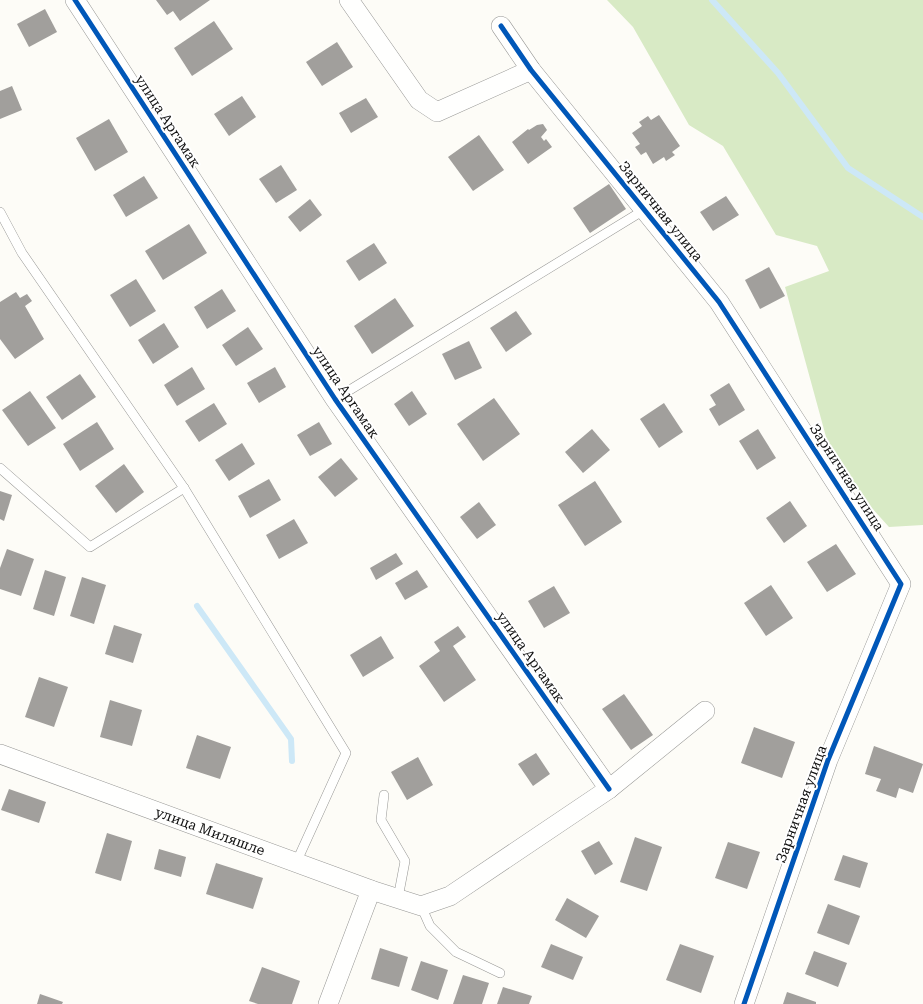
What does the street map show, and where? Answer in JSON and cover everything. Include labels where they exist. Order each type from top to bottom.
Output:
[{"type":"street","name":"улица Аргамак","points":[[75,0],[335,399],[609,789]]},
{"type":"street","points":[[349,0],[419,100],[437,112],[531,70]]},
{"type":"street","name":"Зарничная улица","points":[[502,26],[531,70],[720,302],[901,584],[828,760],[744,1004]]},
{"type":"street","points":[[421,906],[450,896],[609,789],[705,711]]},
{"type":"street","name":"улица Миляшле","points":[[0,754],[296,863],[421,906]]},
{"type":"street","points":[[328,1004],[371,890]]},
{"type":"lane","points":[[335,399],[644,210]]},
{"type":"lane","points":[[0,212],[22,253],[184,488],[346,753],[296,863]]},
{"type":"lane","points":[[0,468],[90,547],[184,488]]},
{"type":"lane","points":[[384,795],[381,820],[405,861],[398,898]]},
{"type":"lane","points":[[421,906],[430,926],[456,952],[500,973]]},
{"type":"green space","points":[[607,0],[923,0],[923,525],[889,527],[834,466],[785,287],[829,271],[817,246],[776,235],[723,146],[689,125],[633,27]]},
{"type":"building","points":[[156,0],[210,0],[180,21],[173,11],[167,15]]},
{"type":"building","points":[[45,9],[57,32],[29,47],[17,24]]},
{"type":"building","points":[[214,21],[233,49],[192,76],[174,48]]},
{"type":"building","points":[[337,42],[353,67],[322,86],[306,62]]},
{"type":"building","points":[[12,86],[22,110],[0,119],[0,91]]},
{"type":"building","points":[[242,96],[256,117],[229,136],[214,114]]},
{"type":"building","points":[[366,98],[378,117],[351,133],[339,113]]},
{"type":"building","points":[[659,115],[680,146],[672,152],[675,155],[666,161],[664,157],[653,164],[646,152],[641,155],[635,147],[640,144],[632,133],[642,126],[639,122],[648,116],[651,120]]},
{"type":"building","points":[[109,119],[128,152],[95,171],[76,138]]},
{"type":"building","points":[[543,124],[547,130],[541,137],[544,141],[546,139],[552,147],[528,164],[512,142],[528,129],[529,130],[537,125]]},
{"type":"building","points":[[479,135],[504,170],[473,191],[448,157]]},
{"type":"building","points":[[281,165],[297,190],[276,203],[259,179]]},
{"type":"building","points":[[144,176],[158,198],[126,217],[113,195]]},
{"type":"building","points":[[609,184],[626,209],[590,233],[573,208]]},
{"type":"building","points":[[726,196],[739,215],[713,231],[700,212]]},
{"type":"building","points":[[310,199],[322,215],[300,232],[288,217]]},
{"type":"building","points":[[189,224],[207,253],[163,280],[145,251]]},
{"type":"building","points":[[374,243],[387,263],[359,281],[346,261]]},
{"type":"building","points":[[769,267],[785,296],[760,309],[745,280]]},
{"type":"building","points":[[136,279],[156,311],[130,327],[110,295]]},
{"type":"building","points":[[222,289],[236,311],[207,329],[194,307]]},
{"type":"building","points":[[16,292],[20,298],[27,294],[32,301],[25,306],[44,339],[15,359],[0,339],[0,302]]},
{"type":"building","points":[[395,298],[414,326],[372,354],[354,326]]},
{"type":"building","points":[[516,311],[532,334],[506,352],[490,328]]},
{"type":"building","points":[[164,323],[179,347],[153,364],[138,340]]},
{"type":"building","points":[[248,327],[263,349],[236,366],[222,345]]},
{"type":"building","points":[[469,341],[482,368],[455,380],[442,354]]},
{"type":"building","points":[[192,367],[205,389],[177,406],[164,385]]},
{"type":"building","points":[[275,367],[286,387],[259,403],[247,383]]},
{"type":"building","points":[[80,374],[96,397],[62,420],[46,397]]},
{"type":"building","points":[[729,383],[745,410],[719,426],[709,409],[716,405],[710,395]]},
{"type":"building","points":[[30,391],[56,428],[28,446],[2,410]]},
{"type":"building","points":[[412,391],[427,414],[409,426],[394,404]]},
{"type":"building","points":[[494,398],[520,434],[483,461],[457,424]]},
{"type":"building","points":[[214,403],[227,424],[199,442],[185,421]]},
{"type":"building","points":[[664,403],[683,432],[659,448],[640,419]]},
{"type":"building","points":[[97,422],[114,449],[80,471],[63,444]]},
{"type":"building","points":[[319,422],[332,444],[310,456],[297,435]]},
{"type":"building","points":[[592,429],[610,450],[583,473],[565,452]]},
{"type":"building","points":[[758,429],[776,458],[757,470],[739,441]]},
{"type":"building","points":[[242,443],[255,464],[229,481],[215,460]]},
{"type":"building","points":[[341,458],[358,479],[335,497],[318,477]]},
{"type":"building","points":[[124,464],[144,492],[116,513],[95,486]]},
{"type":"building","points":[[269,479],[281,500],[250,518],[238,496]]},
{"type":"building","points":[[595,481],[622,522],[585,546],[558,505]]},
{"type":"building","points":[[0,491],[12,495],[4,521],[0,519]]},
{"type":"building","points":[[790,501],[807,526],[784,543],[766,518]]},
{"type":"building","points":[[479,502],[496,525],[477,539],[460,517]]},
{"type":"building","points":[[294,519],[308,543],[279,559],[266,535]]},
{"type":"building","points":[[836,544],[856,574],[827,592],[807,562]]},
{"type":"building","points":[[7,549],[34,559],[21,596],[0,589],[0,568]]},
{"type":"building","points":[[396,553],[403,564],[376,580],[370,568]]},
{"type":"building","points":[[45,570],[66,577],[54,616],[33,609]]},
{"type":"building","points":[[417,570],[428,587],[405,600],[395,583]]},
{"type":"building","points":[[82,577],[106,585],[94,624],[70,616]]},
{"type":"building","points":[[771,585],[793,618],[766,636],[744,603]]},
{"type":"building","points":[[554,586],[570,613],[544,628],[528,601]]},
{"type":"building","points":[[114,625],[142,634],[133,663],[105,654]]},
{"type":"building","points":[[458,626],[466,637],[453,646],[476,680],[444,702],[419,666],[440,651],[434,642]]},
{"type":"building","points":[[381,636],[394,658],[363,677],[350,655]]},
{"type":"building","points":[[39,677],[68,687],[54,727],[25,717]]},
{"type":"building","points":[[624,694],[653,735],[631,750],[602,709]]},
{"type":"building","points":[[110,700],[142,710],[132,746],[100,737]]},
{"type":"building","points":[[754,727],[795,742],[782,778],[741,763]]},
{"type":"building","points":[[197,735],[231,747],[220,779],[186,768]]},
{"type":"building","points":[[874,746],[923,764],[913,793],[899,788],[896,798],[876,791],[881,779],[865,774]]},
{"type":"building","points":[[536,753],[550,774],[533,786],[518,764]]},
{"type":"building","points":[[418,757],[433,785],[407,800],[391,772]]},
{"type":"building","points":[[9,789],[46,802],[39,823],[1,810]]},
{"type":"building","points":[[107,833],[132,841],[121,881],[95,873]]},
{"type":"building","points":[[635,837],[662,847],[647,891],[620,882]]},
{"type":"building","points":[[599,841],[613,864],[595,875],[581,851]]},
{"type":"building","points":[[728,842],[760,852],[747,889],[715,878]]},
{"type":"building","points":[[159,849],[186,857],[181,877],[154,869]]},
{"type":"building","points":[[843,855],[868,863],[860,888],[834,880]]},
{"type":"building","points":[[216,863],[263,878],[253,909],[206,894]]},
{"type":"building","points":[[567,898],[599,916],[586,938],[555,920]]},
{"type":"building","points":[[828,904],[860,916],[849,945],[817,933]]},
{"type":"building","points":[[551,944],[583,957],[573,980],[541,967]]},
{"type":"building","points":[[680,944],[714,956],[701,993],[666,980]]},
{"type":"building","points":[[380,948],[408,957],[399,987],[371,979]]},
{"type":"building","points":[[814,951],[847,963],[838,987],[805,974]]},
{"type":"building","points":[[421,961],[448,970],[438,1000],[411,990]]},
{"type":"building","points":[[262,967],[300,981],[292,1004],[258,1004],[249,1001]]},
{"type":"building","points":[[463,975],[489,983],[482,1004],[453,1004]]},
{"type":"building","points":[[503,987],[532,996],[529,1004],[497,1004]]},
{"type":"building","points":[[787,992],[816,1002],[816,1004],[783,1004]]},
{"type":"building","points":[[40,994],[63,1002],[62,1004],[37,1004]]},
{"type":"waterway","points":[[712,0],[778,73],[848,168],[923,217]]},
{"type":"waterway","points":[[197,606],[291,739],[292,761]]},
{"type":"cycle path","points":[[75,0],[335,399],[609,789]]},
{"type":"cycle path","points":[[501,26],[531,70],[719,302],[901,584],[828,760],[744,1004]]}]
